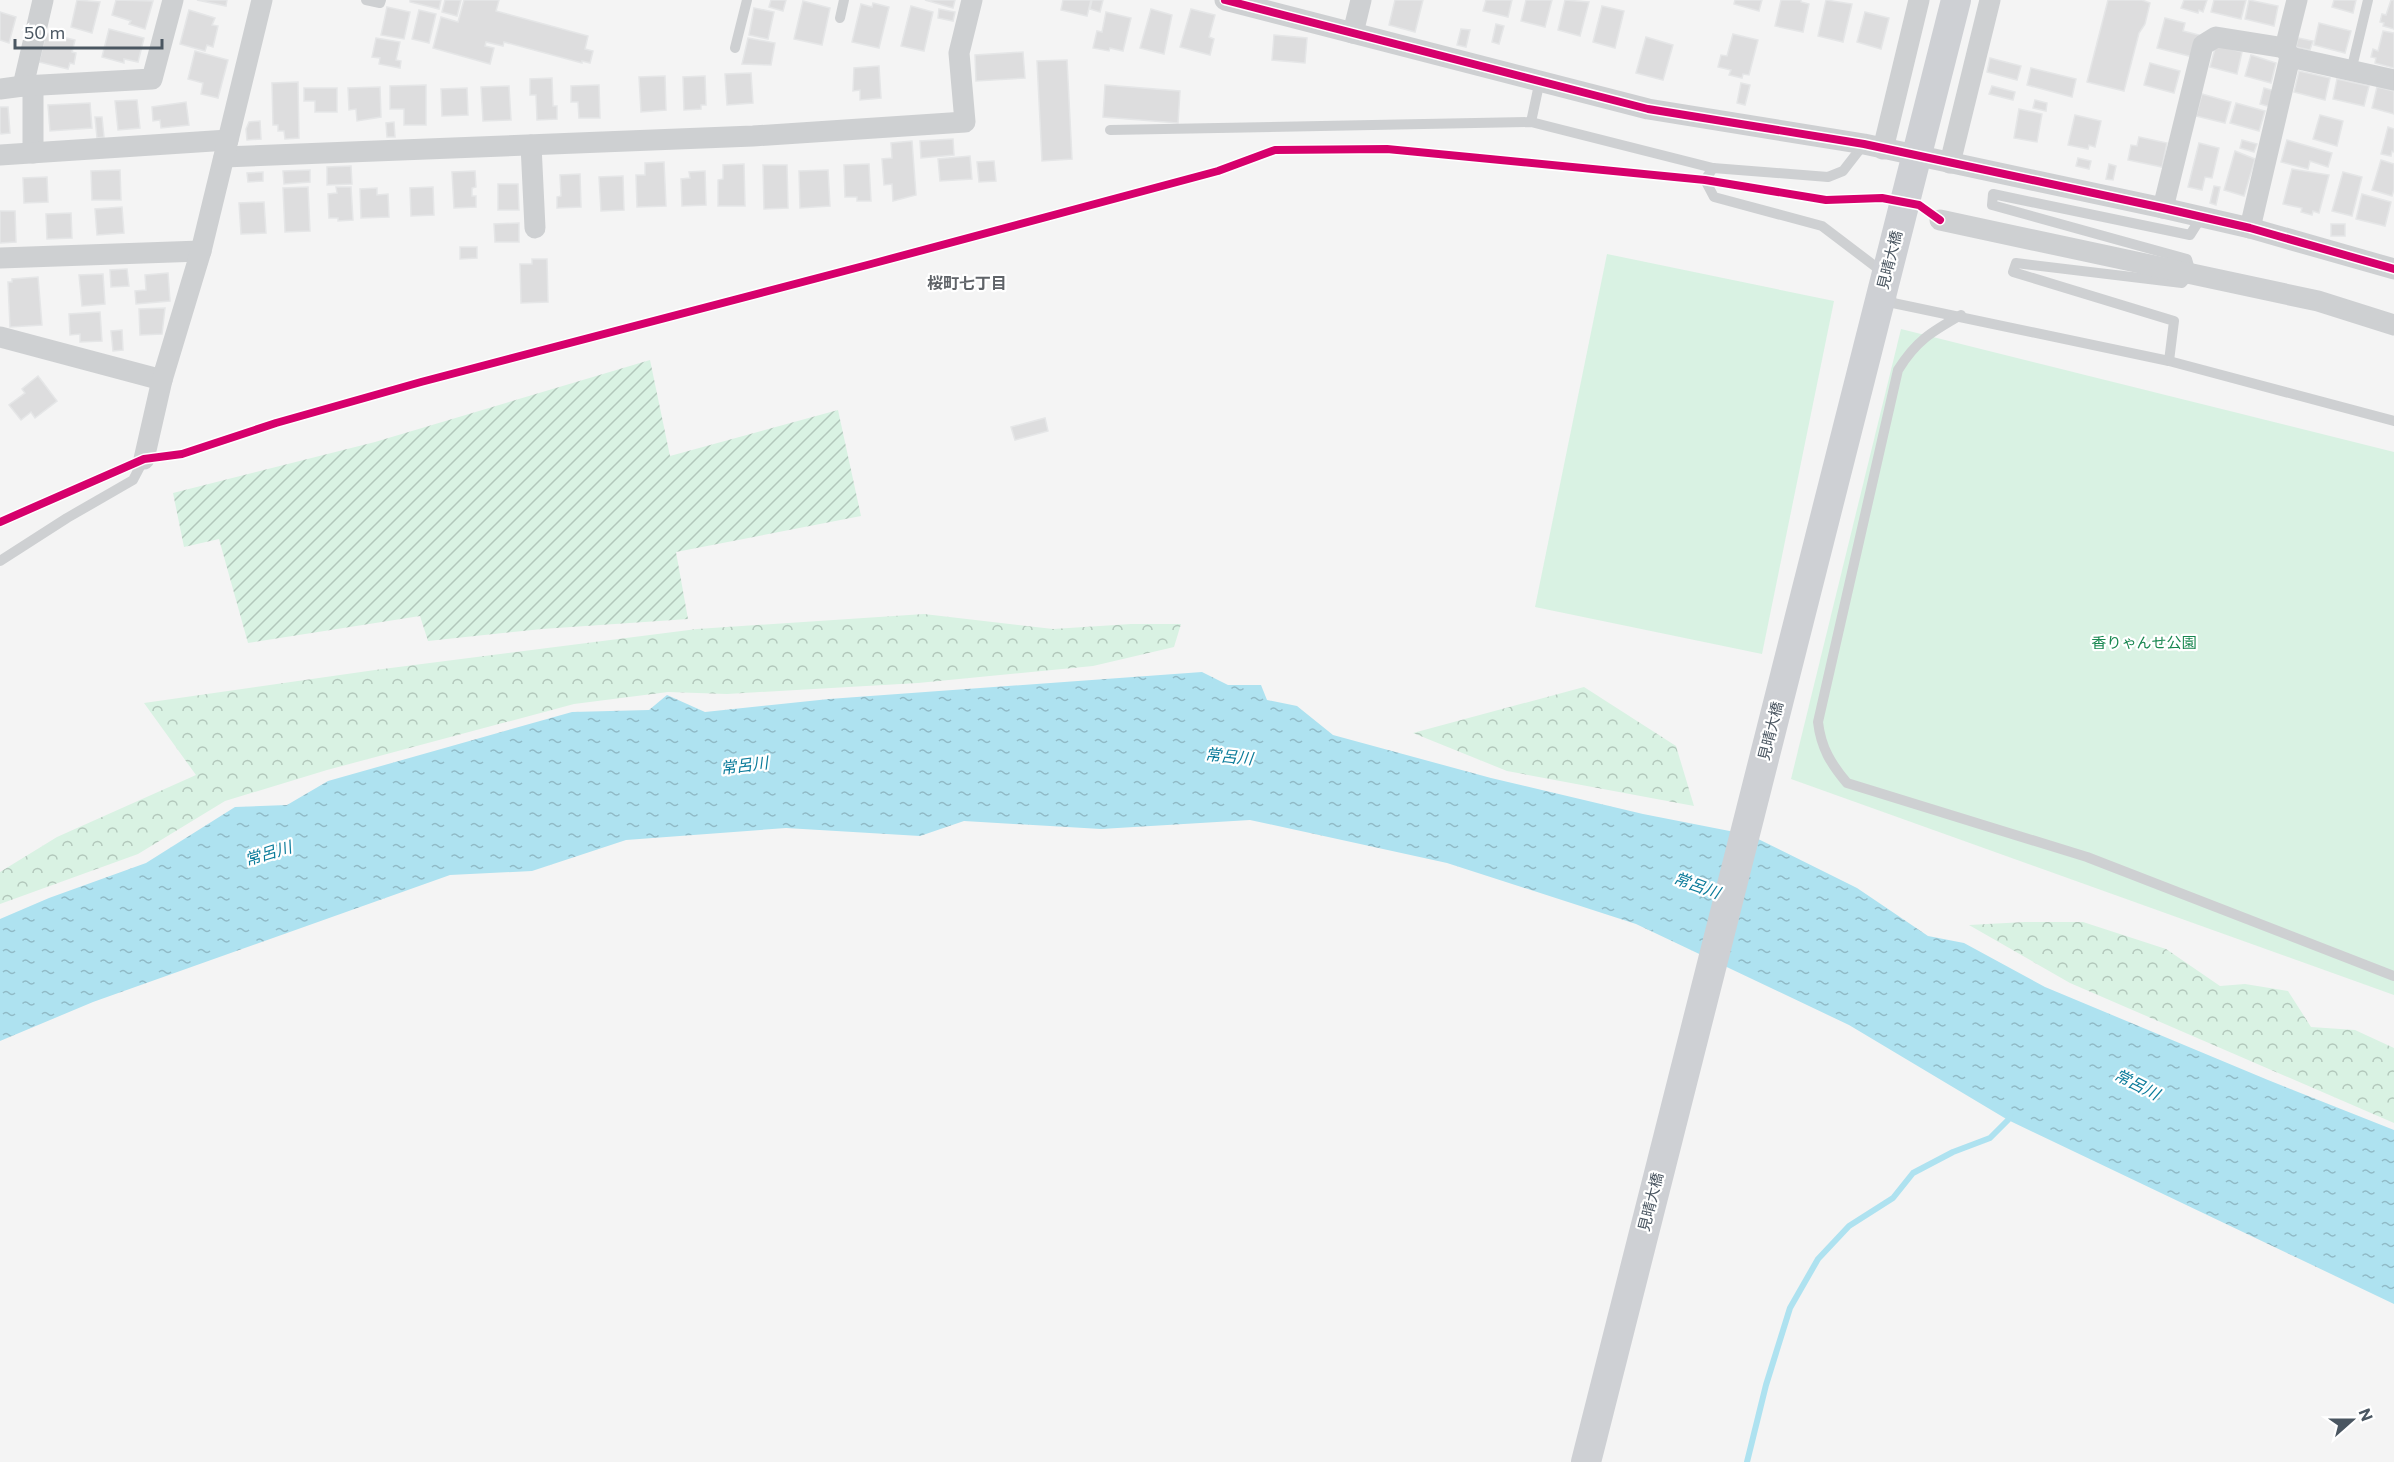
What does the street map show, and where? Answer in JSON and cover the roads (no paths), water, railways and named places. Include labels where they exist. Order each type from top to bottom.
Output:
[{"type":"main road","name":"見晴大橋","points":[[1586,1462],[1956,0]]},
{"type":"street","points":[[33,153],[28,86],[41,0]]},
{"type":"street","points":[[0,89],[152,79],[173,0]]},
{"type":"street","points":[[144,459],[162,380],[201,251],[262,0]]},
{"type":"street","points":[[0,155],[531,145],[753,136],[964,122],[959,53],[972,0]]},
{"type":"street","points":[[1225,0],[1647,109],[1874,147],[2202,216],[2394,269]]},
{"type":"street","points":[[1353,33],[1361,0]]},
{"type":"street","points":[[1874,147],[1919,0]]},
{"type":"street","points":[[1950,163],[1990,0]]},
{"type":"street","points":[[2250,228],[2297,0]]},
{"type":"street","points":[[2163,208],[2203,45],[2216,37],[2394,80]]},
{"type":"street","points":[[531,145],[534,228]]},
{"type":"street","points":[[1940,220],[2318,300],[2394,325]]},
{"type":"street","points":[[0,258],[201,251]]},
{"type":"street","points":[[0,337],[162,380]]},
{"type":"lane","points":[[366,0],[380,3],[381,0]]},
{"type":"lane","points":[[735,48],[747,0]]},
{"type":"lane","points":[[840,18],[844,0]]},
{"type":"lane","points":[[2351,71],[2368,0]]},
{"type":"lane","points":[[1531,122],[1540,80]]},
{"type":"lane","points":[[1110,130],[1531,122],[1713,168],[1828,177],[1843,171],[1874,147]]},
{"type":"lane","points":[[1713,168],[1705,180],[1714,197],[1822,226],[1876,267],[1893,303],[1961,315],[2169,361],[2394,422]]},
{"type":"lane","points":[[2169,361],[2174,321],[2013,272],[2016,263],[2182,283],[2191,273],[2187,259],[1992,205],[1993,194],[2190,235],[2202,216]]},
{"type":"lane","points":[[1961,315],[1933,330],[1911,350],[1899,370],[1818,722],[1821,742],[1830,763],[1847,783],[2087,857],[2394,976]]},
{"type":"lane","points":[[0,561],[67,518],[133,480],[144,459]]},
{"type":"water","name":"常呂川","points":[[1202,672],[1228,685],[1261,685],[1267,700],[1297,706],[1333,735],[1491,778],[1643,814],[1750,835],[1857,888],[1928,936],[1964,943],[2045,987],[2394,1130],[2394,1304],[2008,1120],[1849,1025],[1636,924],[1447,863],[1250,820],[1101,829],[964,821],[920,836],[786,828],[626,840],[532,871],[450,875],[93,1002],[0,1041],[0,919],[49,898],[146,863],[235,807],[287,805],[328,781],[572,712],[649,710],[667,695],[705,712],[829,699]]},
{"type":"waterway","points":[[1747,1462],[1766,1385],[1790,1308],[1818,1259],[1849,1226],[1893,1198],[1913,1173],[1953,1152],[1990,1138],[2010,1115]]},
{"type":"district","name":"桜町七丁目","points":[[967,283]]},
{"type":"park label","name":"香りゃんせ公園","points":[[2144,643]]}]
